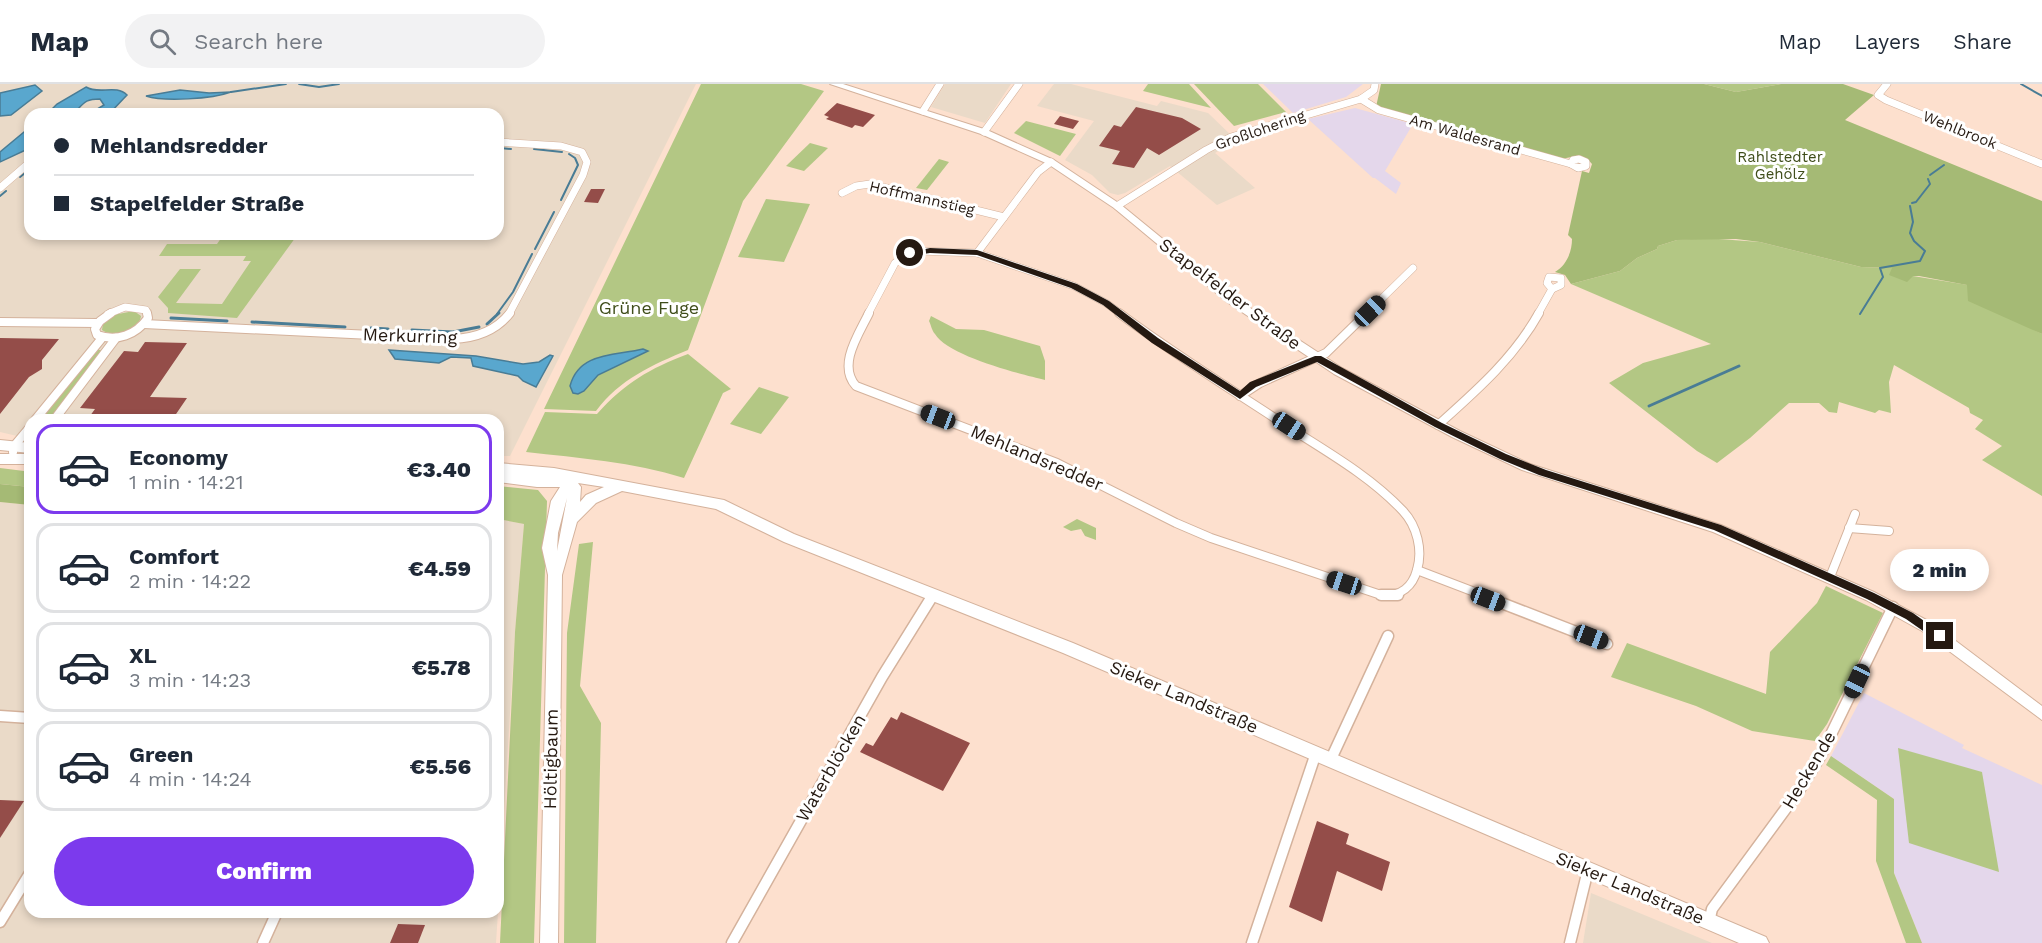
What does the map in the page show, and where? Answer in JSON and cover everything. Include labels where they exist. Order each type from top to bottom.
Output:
[{"type":"main road","points":[[0,445],[9,455],[24,458]]},
{"type":"main road","points":[[9,455],[24,451]]},
{"type":"main road","name":"Sieker Landstraße","points":[[504,469],[554,473],[719,504],[789,538],[1079,653],[1760,943]]},
{"type":"main road","name":"Sieker Landstraße","points":[[554,473],[570,482]]},
{"type":"main road","name":"Sieker Landstraße","points":[[504,478],[537,482],[598,481]]},
{"type":"main road","points":[[537,482],[554,491],[558,501]]},
{"type":"main road","points":[[558,501],[570,482],[574,487],[574,497],[569,522]]},
{"type":"main road","points":[[569,522],[591,499],[622,485]]},
{"type":"main road","name":"Höltigbaum","points":[[549,943],[555,574],[549,548],[558,501]]},
{"type":"main road","name":"Höltigbaum","points":[[555,574],[566,549],[569,522]]},
{"type":"street","name":"Stapelfelder Straße","points":[[834,84],[984,132],[1051,162],[1117,206],[1210,285],[1318,359],[1438,425],[1534,470],[1697,520],[1830,577],[1893,607],[1933,632],[2042,714]]},
{"type":"street","points":[[923,111],[940,84]]},
{"type":"street","points":[[984,132],[1018,84]]},
{"type":"street","points":[[1361,99],[1374,90],[1375,84]]},
{"type":"street","name":"Wehlbrook","points":[[1887,84],[1878,95],[2042,164]]},
{"type":"street","name":"Am Waldesrand","points":[[1361,99],[1379,110],[1500,146],[1571,164]]},
{"type":"street","name":"Großlohering","points":[[1117,206],[1206,150],[1231,137],[1361,99]]},
{"type":"street","name":"Merkurring","points":[[144,324],[453,339],[471,337],[489,331],[502,322],[513,309],[586,166],[584,154],[571,147],[504,142]]},
{"type":"street","name":"Hoffmannstieg","points":[[977,253],[1038,172],[1051,162]]},
{"type":"street","points":[[0,188],[24,167]]},
{"type":"street","name":"Hoffmannstieg","points":[[842,193],[856,186],[878,186],[1004,217]]},
{"type":"street","name":"Mehlandsredder","points":[[920,251],[977,253],[1074,286],[1095,296],[1155,340],[1240,396],[1354,469],[1404,512],[1418,535],[1417,570],[1408,587],[1398,595],[1384,596],[1210,538],[1057,463],[863,390],[854,384],[848,375],[848,362],[897,261],[903,256],[920,251]]},
{"type":"street","points":[[1240,396],[1253,385],[1318,359],[1413,268]]},
{"type":"street","points":[[1438,425],[1493,375],[1528,332],[1552,289]]},
{"type":"street","points":[[0,322],[97,323],[113,311],[134,306],[147,312],[144,324],[132,333],[117,338],[102,338],[95,333],[97,323]]},
{"type":"street","points":[[41,414],[102,338]]},
{"type":"street","points":[[59,414],[117,338]]},
{"type":"street","points":[[9,455],[24,435]]},
{"type":"street","points":[[1830,577],[1855,514]]},
{"type":"street","points":[[1849,528],[1889,531]]},
{"type":"street","points":[[1417,570],[1607,644]]},
{"type":"street","name":"Waterblöcken","points":[[732,943],[882,678],[933,595]]},
{"type":"street","name":"Heckende","points":[[1709,922],[1712,909],[1798,792],[1821,755],[1893,607]]},
{"type":"street","points":[[1252,943],[1324,756],[1388,636]]},
{"type":"street","points":[[0,716],[24,718]]},
{"type":"street","points":[[1570,943],[1588,870]]},
{"type":"street","points":[[0,922],[24,883]]},
{"type":"street","points":[[262,943],[274,918]]},
{"type":"shaded area","points":[[0,84],[696,84],[510,456],[504,456],[504,414],[24,414],[24,438],[0,432]]},
{"type":"shaded area","points":[[945,84],[1011,84],[985,123],[931,107]]},
{"type":"shaded area","points":[[1054,84],[1071,84],[1157,106],[1161,101],[1208,113],[1236,140],[1215,153],[1255,188],[1217,205],[1170,166],[1125,193],[1118,195],[1110,193],[1092,175],[1065,160],[1094,121],[1037,106]]},
{"type":"shaded area","points":[[1263,84],[1363,84],[1346,97],[1293,113]]},
{"type":"shaded area","points":[[1355,108],[1413,124],[1385,171],[1401,183],[1396,194],[1373,178],[1308,119]]},
{"type":"shaded area","points":[[0,502],[24,504],[24,918],[498,918],[496,943],[0,943]]},
{"type":"shaded area","points":[[504,520],[524,524],[504,811]]},
{"type":"shaded area","points":[[1864,693],[1964,745],[1962,748],[2042,785],[2042,943],[1922,943],[1894,873],[1894,799],[1831,756]]},
{"type":"shaded area","points":[[1591,893],[1712,943],[1583,943]]},
{"type":"green space","name":"Grüne Fuge","points":[[701,84],[801,84],[824,91],[743,201],[688,350],[638,374],[615,390],[596,411],[544,409]]},
{"type":"green space","points":[[1148,84],[1189,84],[1211,108],[1143,91]]},
{"type":"green space","points":[[1194,84],[1258,84],[1286,112],[1234,126]]},
{"type":"green space","name":"Rahlstedter Gehölz","points":[[1381,84],[1704,84],[1736,92],[1781,84],[1843,84],[1874,95],[1845,120],[2042,201],[2042,334],[1968,301],[1967,285],[1919,276],[1913,276],[1907,282],[1889,275],[1892,268],[1861,267],[1760,242],[1736,239],[1677,240],[1658,246],[1657,249],[1637,258],[1620,271],[1571,284],[1565,275],[1555,272],[1563,266],[1570,253],[1572,239],[1568,235],[1582,171],[1589,173],[1592,164],[1582,157],[1562,159],[1376,107]]},
{"type":"green space","points":[[1704,84],[1781,84],[1736,92]]},
{"type":"green space","points":[[1026,121],[1076,134],[1060,156],[1014,133]]},
{"type":"green space","points":[[810,143],[828,148],[804,171],[786,166]]},
{"type":"green space","points":[[939,159],[949,162],[927,190],[916,188]]},
{"type":"green space","points":[[766,199],[810,204],[784,262],[738,257]]},
{"type":"green space","points":[[1705,238],[1760,242],[1861,267],[1892,268],[1913,276],[1968,285],[2023,324],[2042,334],[2042,496],[1982,460],[2002,446],[1975,429],[1983,420],[1970,413],[1969,408],[1894,365],[1889,382],[1891,413],[1879,410],[1875,413],[1839,402],[1837,413],[1829,412],[1819,403],[1789,403],[1750,438],[1717,463],[1697,451],[1609,383],[1643,363],[1711,344],[1571,284],[1620,271],[1637,258],[1657,249],[1658,246],[1677,240]]},
{"type":"green space","points":[[220,240],[294,240],[237,318],[168,313],[168,308],[158,297],[180,269],[201,269],[176,303],[222,304],[251,261],[243,261],[246,256],[159,256],[167,244],[217,244]]},
{"type":"green space","points":[[134,311],[141,316],[136,326],[126,332],[113,334],[102,330],[103,323],[113,315]]},
{"type":"green space","points":[[931,316],[956,329],[984,330],[1040,346],[1045,361],[1045,380],[985,363],[954,350],[934,333],[929,321]]},
{"type":"green space","points":[[96,350],[103,350],[55,414],[46,414]]},
{"type":"green space","points":[[688,354],[731,389],[723,393],[684,478],[626,464],[526,452],[545,412],[597,414],[628,385],[661,365]]},
{"type":"green space","points":[[759,387],[789,397],[761,434],[730,424]]},
{"type":"green space","points":[[0,468],[24,471],[24,486],[0,484]]},
{"type":"green space","points":[[0,484],[24,486],[24,504],[0,502]]},
{"type":"green space","points":[[504,487],[538,490],[547,501],[534,943],[500,943],[501,918],[504,918],[504,860],[515,632],[524,524],[504,520]]},
{"type":"green space","points":[[1077,519],[1096,528],[1096,540],[1085,536],[1081,529],[1071,531],[1063,527]]},
{"type":"green space","points":[[593,542],[580,686],[601,723],[596,943],[564,943],[567,633],[579,544]]},
{"type":"green space","points":[[1826,586],[1883,613],[1827,724],[1815,741],[1752,731],[1696,706],[1611,677],[1627,643],[1766,694],[1770,652],[1817,603]]},
{"type":"green space","points":[[1898,748],[1982,772],[1999,872],[1909,843]]},
{"type":"green space","points":[[1831,756],[1894,799],[1894,873],[1922,943],[1906,943],[1876,861],[1877,800],[1826,765]]},
{"type":"water","points":[[35,85],[42,91],[11,115],[0,116],[0,93]]},
{"type":"water","points":[[86,87],[96,90],[118,90],[127,95],[115,108],[99,108],[104,105],[100,99],[87,101],[79,108],[53,108]]},
{"type":"water","points":[[180,90],[209,93],[231,92],[188,99],[146,96]]},
{"type":"water","points":[[24,132],[24,151],[0,162],[0,152]]},
{"type":"water","points":[[643,349],[648,351],[598,375],[584,391],[578,394],[573,393],[570,386],[575,375],[589,361]]},
{"type":"water","points":[[389,350],[476,356],[523,364],[539,362],[550,355],[553,356],[536,387],[518,376],[473,366],[471,358],[451,357],[439,363],[395,359]]},
{"type":"building","points":[[837,103],[875,115],[863,127],[855,125],[852,128],[826,119],[829,117],[824,115]]},
{"type":"building","points":[[1136,107],[1182,118],[1201,129],[1159,155],[1147,148],[1134,168],[1112,164],[1120,151],[1099,146],[1114,125],[1121,127]]},
{"type":"building","points":[[1060,116],[1079,121],[1073,129],[1054,124]]},
{"type":"building","points":[[591,189],[605,189],[598,203],[584,202]]},
{"type":"building","points":[[0,338],[59,339],[42,360],[42,369],[29,377],[0,414]]},
{"type":"building","points":[[145,342],[187,343],[150,397],[187,398],[176,414],[91,414],[95,409],[80,408],[124,351],[138,352]]},
{"type":"building","points":[[901,712],[970,743],[943,791],[860,752],[866,743],[873,746],[891,717],[897,720]]},
{"type":"building","points":[[0,800],[24,801],[0,838]]},
{"type":"building","points":[[1317,821],[1349,834],[1346,844],[1390,862],[1382,891],[1337,871],[1322,922],[1289,907]]},
{"type":"building","points":[[398,924],[425,925],[418,943],[390,943]]},
{"type":"waterway","points":[[231,92],[286,84]]},
{"type":"waterway","points":[[299,84],[319,87],[339,84]]},
{"type":"waterway","points":[[2021,84],[2042,96]]},
{"type":"waterway","points":[[504,148],[511,149]]},
{"type":"waterway","points":[[534,149],[562,152]]},
{"type":"waterway","points":[[561,200],[578,165],[575,158],[569,154]]},
{"type":"waterway","points":[[1930,175],[1944,165]]},
{"type":"waterway","points":[[20,177],[24,174]]},
{"type":"waterway","points":[[1912,203],[1916,202],[1930,184],[1928,179]]},
{"type":"waterway","points":[[0,196],[6,191]]},
{"type":"waterway","points":[[1860,314],[1883,277],[1880,268],[1920,261],[1925,251],[1914,241],[1910,233],[1913,222],[1910,206]]},
{"type":"waterway","points":[[535,249],[554,212]]},
{"type":"waterway","points":[[497,314],[513,292],[532,254]]},
{"type":"waterway","points":[[487,324],[499,313]]},
{"type":"waterway","points":[[171,318],[227,321]]},
{"type":"waterway","points":[[252,322],[345,327]]},
{"type":"waterway","points":[[412,330],[453,332],[479,327]]},
{"type":"waterway","points":[[371,328],[388,329]]},
{"type":"waterway","points":[[1649,406],[1739,366]]},
{"type":"route","points":[[910,253],[920,251],[977,253],[1074,286],[1106,303],[1155,340],[1240,396],[1253,385],[1318,359],[1438,425],[1526,467],[1697,520],[1759,545],[1893,607],[1940,636]]}]
